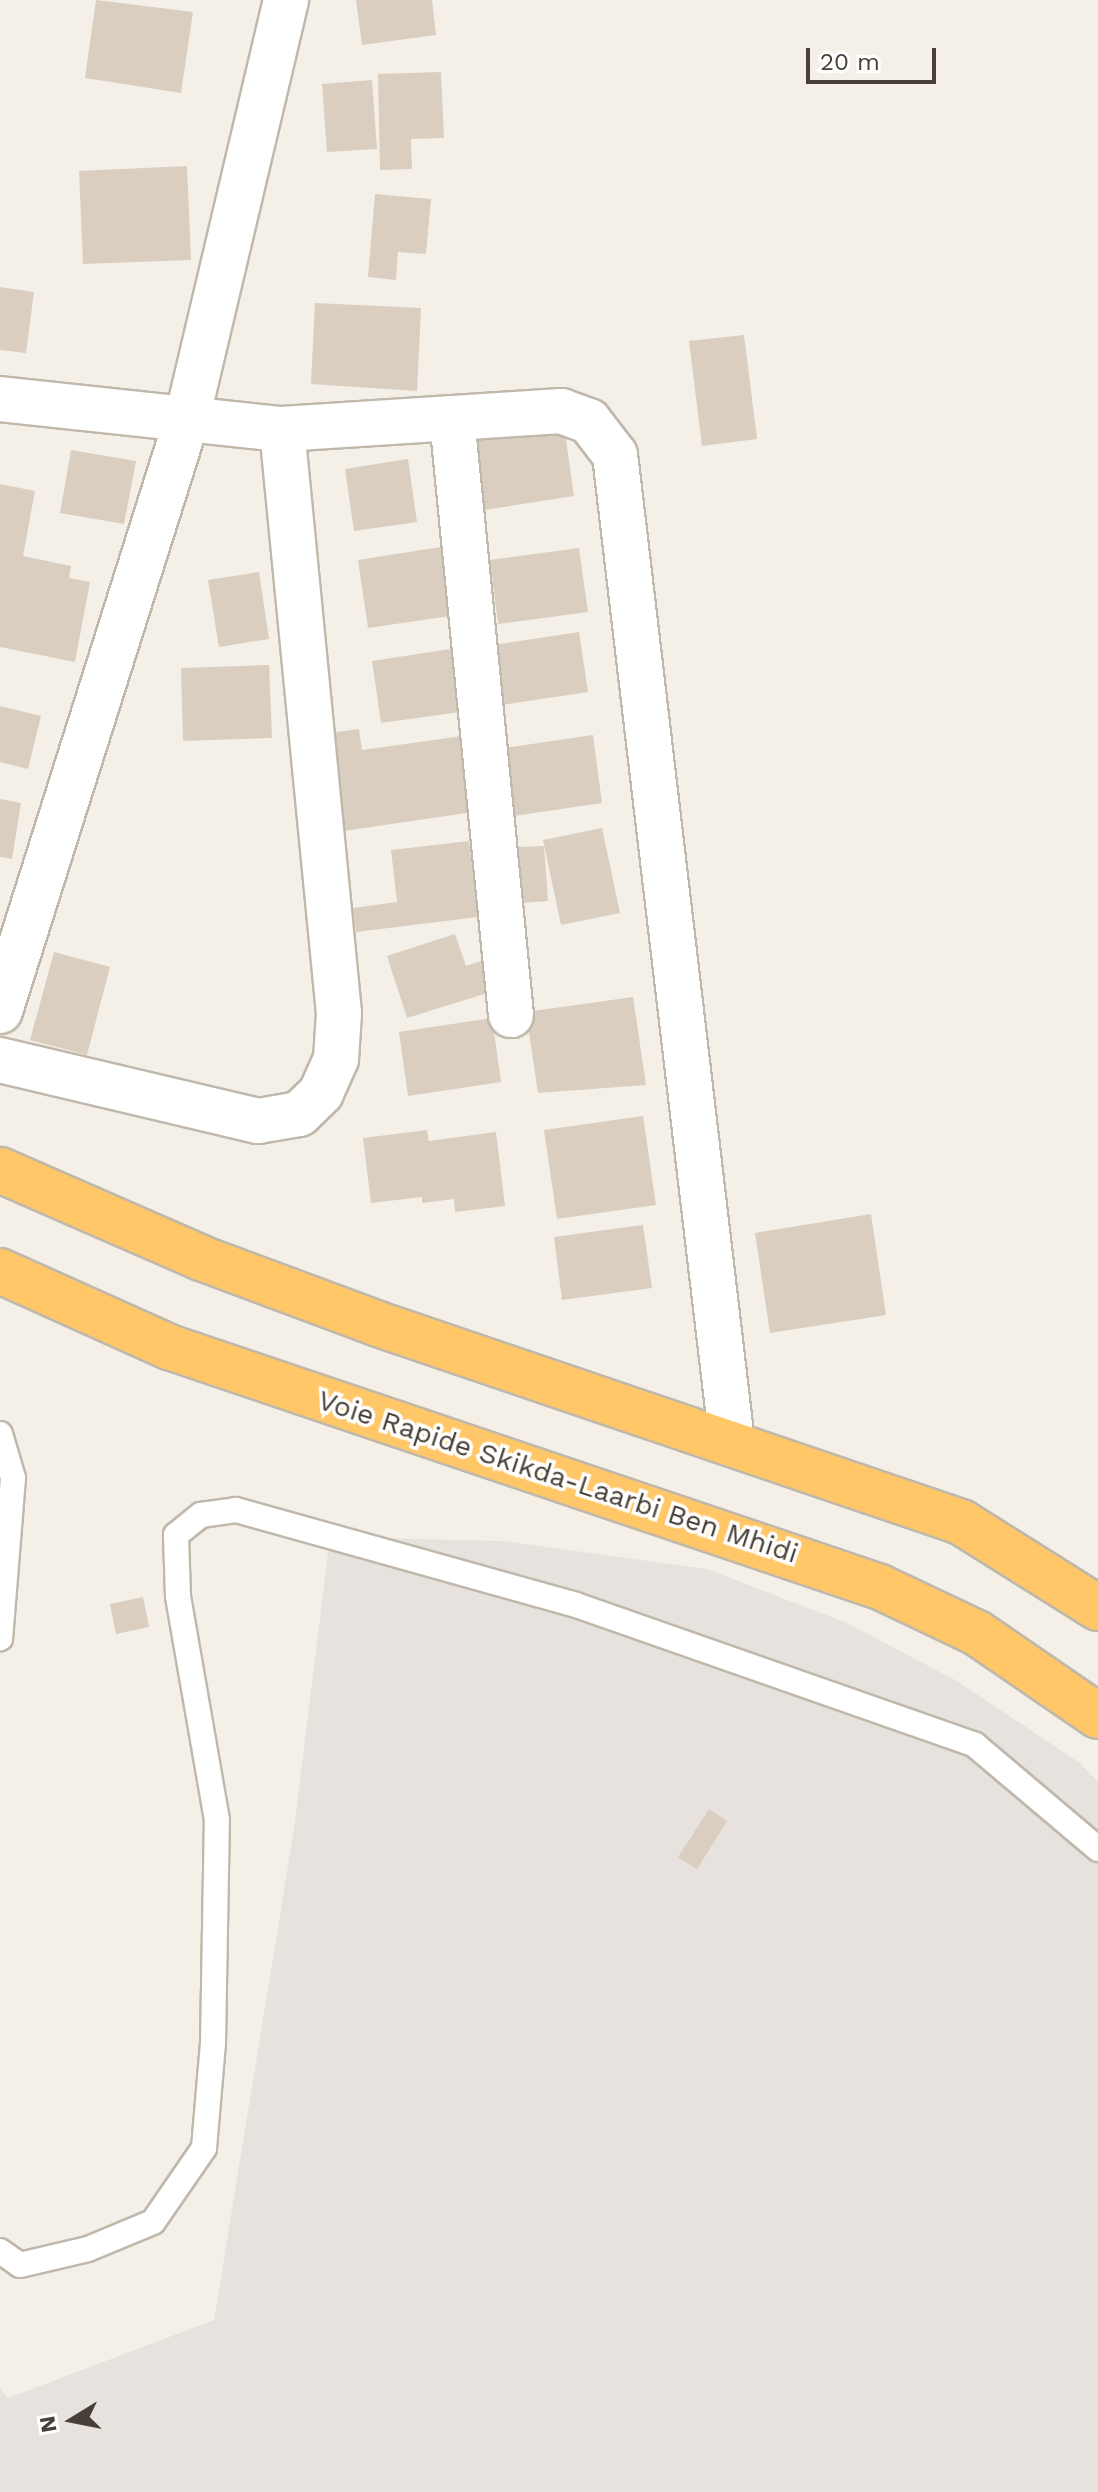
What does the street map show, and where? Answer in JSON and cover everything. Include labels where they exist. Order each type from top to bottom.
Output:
[{"type":"highway","points":[[0,1170],[201,1258],[363,1319],[961,1522],[1098,1608]]},
{"type":"highway","name":"Voie Rapide Skikda-Laarbi Ben Mhidi","points":[[0,1271],[169,1347],[880,1587],[977,1633],[1098,1716]]},
{"type":"street","points":[[0,1011],[187,419],[286,0]]},
{"type":"street","points":[[0,399],[282,429],[561,411],[589,421],[615,455],[732,1442]]},
{"type":"street","points":[[452,418],[511,1015]]},
{"type":"street","points":[[0,1060],[258,1121],[299,1114],[321,1093],[336,1059],[339,1013],[282,429]]},
{"type":"lane","points":[[0,1434],[13,1478],[0,1638]]},
{"type":"lane","points":[[0,2251],[20,2265],[88,2249],[153,2222],[204,2148],[213,2043],[217,1820],[178,1596],[176,1535],[201,1515],[236,1510],[576,1605],[975,1745],[1098,1849]]},
{"type":"shaded area","points":[[330,1537],[502,1541],[707,1569],[847,1623],[957,1681],[1080,1763],[1098,1782],[1098,2492],[0,2492],[0,2388],[8,2398],[214,2320],[294,1829]]},
{"type":"building","points":[[96,0],[193,12],[181,93],[85,78]]},
{"type":"building","points":[[356,0],[432,0],[436,35],[362,45]]},
{"type":"building","points":[[441,72],[444,138],[411,139],[412,169],[380,170],[378,74]]},
{"type":"building","points":[[372,80],[377,149],[327,152],[322,84]]},
{"type":"building","points":[[187,166],[191,260],[83,264],[79,171]]},
{"type":"building","points":[[375,194],[431,199],[426,254],[398,252],[396,280],[368,277]]},
{"type":"building","points":[[0,287],[34,292],[26,353],[0,350]]},
{"type":"building","points":[[315,303],[421,308],[417,391],[311,384]]},
{"type":"building","points":[[744,335],[757,439],[702,446],[689,341]]},
{"type":"building","points":[[564,426],[574,496],[478,511],[468,441]]},
{"type":"building","points":[[71,450],[136,461],[124,524],[60,513]]},
{"type":"building","points":[[408,459],[417,522],[354,531],[345,469]]},
{"type":"building","points":[[0,484],[35,491],[23,556],[71,566],[69,578],[90,582],[75,662],[0,647]]},
{"type":"building","points":[[447,546],[457,615],[368,628],[358,560]]},
{"type":"building","points":[[579,548],[588,612],[498,624],[490,560]]},
{"type":"building","points":[[259,572],[269,639],[219,647],[208,580]]},
{"type":"building","points":[[579,632],[588,692],[495,706],[486,646]]},
{"type":"building","points":[[457,648],[467,711],[381,723],[372,661]]},
{"type":"building","points":[[269,665],[272,738],[183,741],[181,668]]},
{"type":"building","points":[[0,706],[41,716],[28,769],[0,762]]},
{"type":"building","points":[[359,729],[362,750],[462,736],[473,812],[344,831],[330,733]]},
{"type":"building","points":[[593,735],[602,803],[514,816],[504,748]]},
{"type":"building","points":[[0,799],[21,803],[12,859],[0,857]]},
{"type":"building","points":[[602,828],[620,913],[561,925],[543,840]]},
{"type":"building","points":[[469,841],[478,917],[356,932],[353,908],[397,902],[391,850]]},
{"type":"building","points":[[544,846],[548,901],[522,903],[518,847]]},
{"type":"building","points":[[455,934],[466,966],[487,959],[497,990],[407,1018],[387,956]]},
{"type":"building","points":[[54,952],[110,967],[87,1055],[30,1040]]},
{"type":"building","points":[[633,997],[646,1085],[538,1093],[526,1012]]},
{"type":"building","points":[[492,1018],[501,1082],[408,1096],[399,1032]]},
{"type":"building","points":[[643,1116],[656,1205],[557,1219],[544,1130]]},
{"type":"building","points":[[427,1130],[429,1141],[496,1132],[505,1206],[455,1212],[454,1199],[422,1203],[422,1197],[371,1203],[363,1138]]},
{"type":"building","points":[[871,1214],[886,1315],[770,1333],[755,1233]]},
{"type":"building","points":[[643,1225],[652,1288],[562,1300],[554,1237]]},
{"type":"building","points":[[143,1597],[149,1627],[116,1634],[110,1604]]},
{"type":"building","points":[[709,1809],[727,1821],[697,1869],[678,1857]]}]
